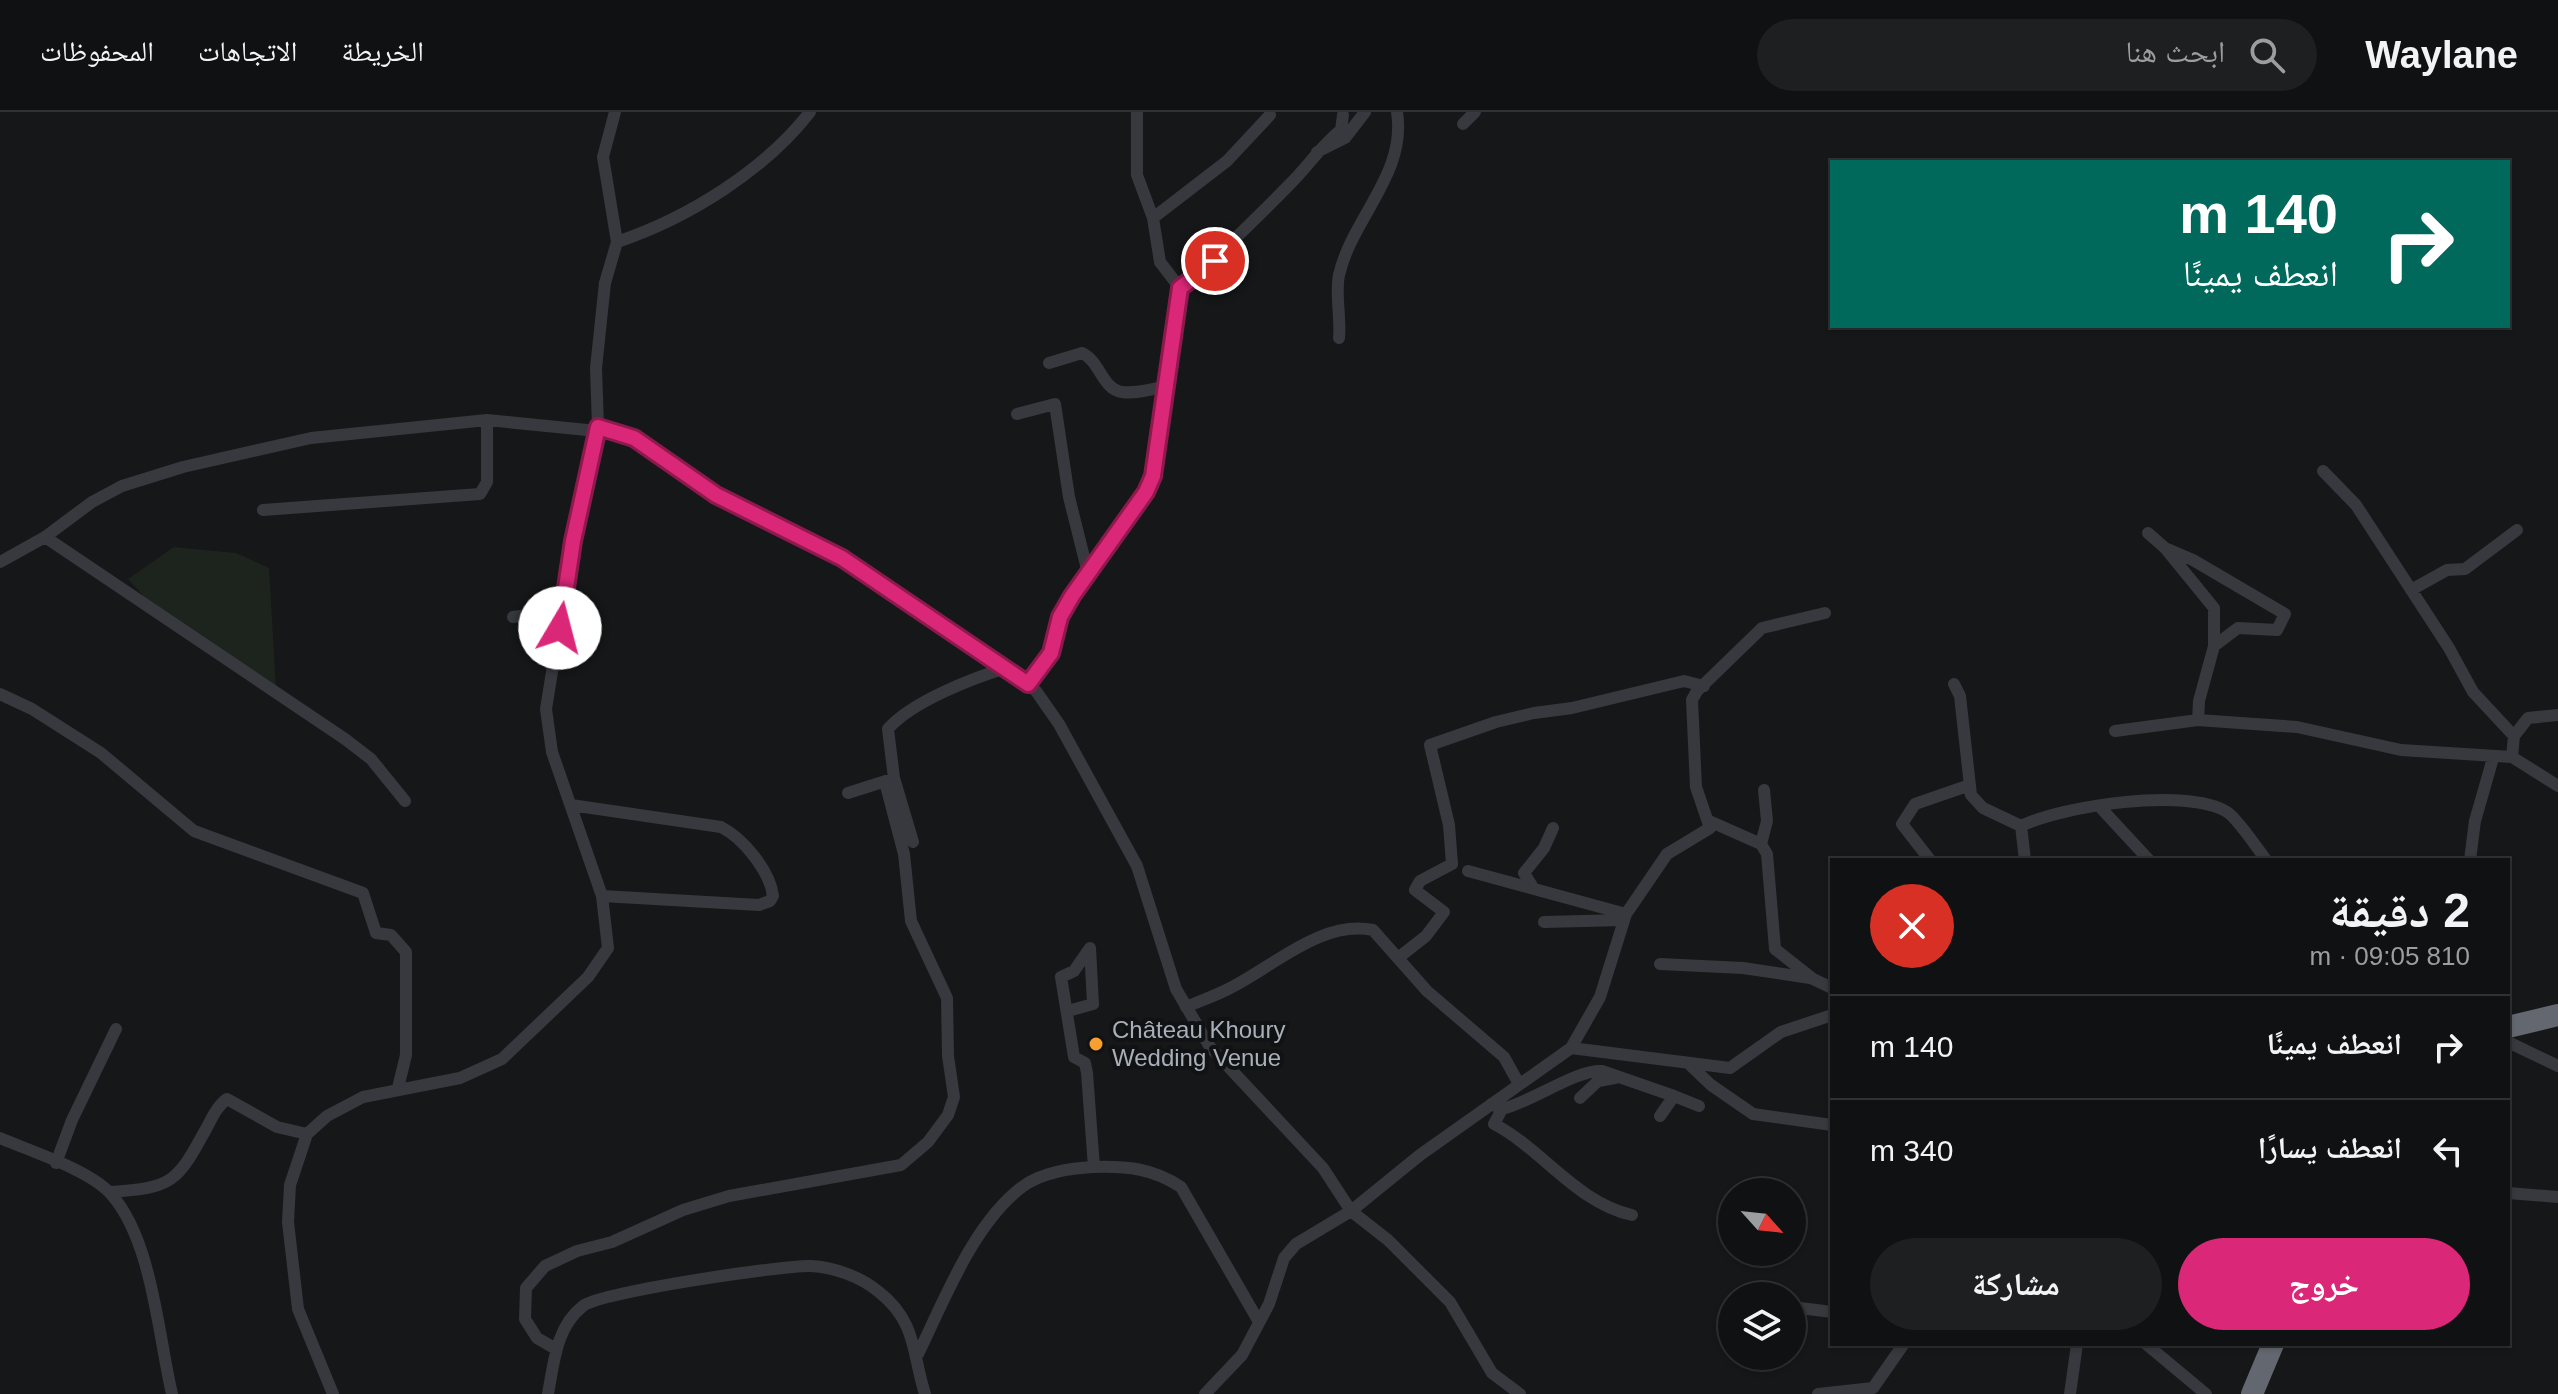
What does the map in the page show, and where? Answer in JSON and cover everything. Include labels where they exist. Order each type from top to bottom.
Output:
[{"type":"highway","points":[[2510,1027],[2558,1015]]},
{"type":"highway","points":[[2252,1394],[2272,1346]]},
{"type":"street","points":[[333,1394],[298,1309],[288,1222],[290,1185],[307,1134],[342,1107],[398,1088],[460,1078],[502,1059],[603,959],[608,948],[609,933],[602,896],[552,752],[546,709],[598,429],[597,353],[605,283],[617,242],[603,157],[615,112]]},
{"type":"street","points":[[617,242],[673,218],[737,178],[769,156],[810,112]]},
{"type":"street","points":[[1137,112],[1137,175],[1153,218],[1160,262],[1180,288]]},
{"type":"street","points":[[1317,152],[1345,138],[1365,112]]},
{"type":"street","points":[[1339,338],[1339,278],[1358,228],[1390,170],[1400,133],[1397,112]]},
{"type":"street","points":[[1463,124],[1475,112]]},
{"type":"street","points":[[1153,218],[1227,161],[1270,115]]},
{"type":"street","points":[[1028,684],[1051,653],[1060,617],[1150,484],[1180,288],[1228,248],[1343,127],[1343,115]]},
{"type":"street","points":[[1049,363],[1082,353],[1094,361],[1110,386],[1120,392],[1167,386]]},
{"type":"street","points":[[1017,414],[1055,404],[1069,497],[1088,573]]},
{"type":"street","points":[[263,510],[480,494],[487,482],[487,420]]},
{"type":"street","points":[[0,562],[45,537],[92,502],[144,477],[311,438],[487,420],[598,429],[634,438],[716,495],[842,558],[1028,684],[1059,724],[1130,852],[1176,989],[1217,1056],[1323,1168],[1351,1211],[1400,1251],[1450,1302],[1492,1373],[1520,1394]]},
{"type":"street","points":[[2323,471],[2356,505],[2473,692],[2514,736]]},
{"type":"street","points":[[2411,590],[2447,570],[2465,569],[2517,530]]},
{"type":"street","points":[[2148,533],[2165,548],[2214,608],[2214,646],[2199,701],[2198,720]]},
{"type":"street","points":[[45,537],[345,739],[371,759],[405,801]]},
{"type":"street","points":[[2165,548],[2193,560],[2285,614],[2277,630],[2238,628],[2214,646]]},
{"type":"street","points":[[513,617],[562,610]]},
{"type":"street","points":[[1205,1394],[1242,1355],[1290,1251],[1315,1230],[1351,1211],[1571,1048],[1600,997],[1625,917],[1667,854],[1707,832],[1709,821],[1696,787],[1692,700],[1769,624],[1825,613]]},
{"type":"street","points":[[556,1349],[528,1330],[525,1319],[526,1288],[545,1266],[721,1198],[901,1165],[918,1153],[948,1115],[954,1097],[948,1056],[950,1009],[942,983],[911,921],[911,891],[890,780],[887,735],[893,723],[981,675],[1006,668]]},
{"type":"street","points":[[1398,958],[1426,936],[1444,912],[1415,890],[1420,881],[1452,864],[1449,825],[1430,745],[1496,722],[1572,708],[1622,694],[1684,681],[1704,686]]},
{"type":"street","points":[[1954,684],[1960,696],[1971,795],[1983,808],[2021,826]]},
{"type":"street","points":[[0,694],[32,709],[101,753],[194,831],[363,893],[376,933],[398,939],[406,952],[406,1055],[398,1088]]},
{"type":"street","points":[[2512,757],[2514,736],[2528,718],[2558,715]]},
{"type":"street","points":[[2115,731],[2198,720],[2297,727],[2401,750],[2512,757],[2558,786]]},
{"type":"street","points":[[2470,858],[2475,821],[2493,758]]},
{"type":"street","points":[[848,793],[890,780]]},
{"type":"street","points":[[890,780],[913,842]]},
{"type":"street","points":[[1928,858],[1902,824],[1915,804],[1970,785]]},
{"type":"street","points":[[1761,844],[1767,821],[1764,790]]},
{"type":"street","points":[[2021,826],[2047,814],[2186,799],[2229,812],[2264,858]]},
{"type":"street","points":[[571,805],[721,827],[735,834],[764,872],[773,896],[770,901],[759,905],[602,896]]},
{"type":"street","points":[[2099,806],[2147,858]]},
{"type":"street","points":[[1709,821],[1761,844],[1767,854],[1775,949],[1813,979],[1830,987]]},
{"type":"street","points":[[2021,826],[2025,858]]},
{"type":"street","points":[[1532,886],[1524,873],[1544,848],[1553,828]]},
{"type":"street","points":[[1468,871],[1532,886],[1625,917]]},
{"type":"street","points":[[1544,922],[1625,917]]},
{"type":"street","points":[[1186,1007],[1231,988],[1324,935],[1343,929],[1373,930],[1445,1009],[1504,1057],[1519,1084]]},
{"type":"street","points":[[1068,1011],[1093,1004],[1090,948],[1074,971],[1061,977],[1074,1057],[1085,1063],[1087,1073],[1094,1167]]},
{"type":"street","points":[[1660,964],[1743,968],[1813,979]]},
{"type":"street","points":[[1571,1048],[1687,1061],[1716,1069],[1730,1068],[1781,1032],[1830,1016]]},
{"type":"street","points":[[56,1163],[72,1120],[116,1029]]},
{"type":"street","points":[[2510,1043],[2558,1066]]},
{"type":"street","points":[[1687,1061],[1711,1085],[1753,1114],[1830,1125]]},
{"type":"street","points":[[1496,1106],[1526,1103],[1590,1070],[1616,1075],[1699,1106]]},
{"type":"street","points":[[1580,1098],[1598,1081],[1614,1079],[1616,1075]]},
{"type":"street","points":[[1073,1169],[1088,1158],[1081,1083]]},
{"type":"street","points":[[1660,1116],[1674,1096]]},
{"type":"street","points":[[110,1192],[167,1182],[179,1176],[216,1111],[227,1099],[270,1124],[307,1134]]},
{"type":"street","points":[[1496,1106],[1494,1124],[1515,1135],[1598,1201],[1632,1215]]},
{"type":"street","points":[[0,1138],[110,1192],[131,1226],[141,1254],[172,1394]]},
{"type":"street","points":[[925,1394],[917,1365],[918,1354],[941,1300],[1001,1208],[1031,1181],[1073,1169],[1119,1165],[1151,1171],[1181,1187],[1191,1199],[1259,1322]]},
{"type":"street","points":[[2510,1193],[2558,1197]]},
{"type":"street","points":[[548,1394],[556,1349],[572,1316],[589,1302],[601,1297],[773,1268],[813,1266],[836,1270],[876,1289],[908,1327],[918,1354]]},
{"type":"street","points":[[1806,1309],[1830,1312]]},
{"type":"street","points":[[1818,1394],[1873,1388],[1902,1346]]},
{"type":"street","points":[[2070,1394],[2077,1346]]},
{"type":"street","points":[[2148,1346],[2206,1394]]},
{"type":"shaded area","points":[[174,547],[236,553],[269,568],[276,689],[168,622],[128,579]]},
{"type":"place","name":"Château Khoury Wedding Venue","points":[[1096,1044]]},
{"type":"route","points":[[560,628],[573,541],[598,427],[605,427],[644,444],[730,503],[842,558],[1028,684],[1051,653],[1060,617],[1072,596],[1150,484],[1156,461],[1175,305],[1180,288],[1215,261]]}]
